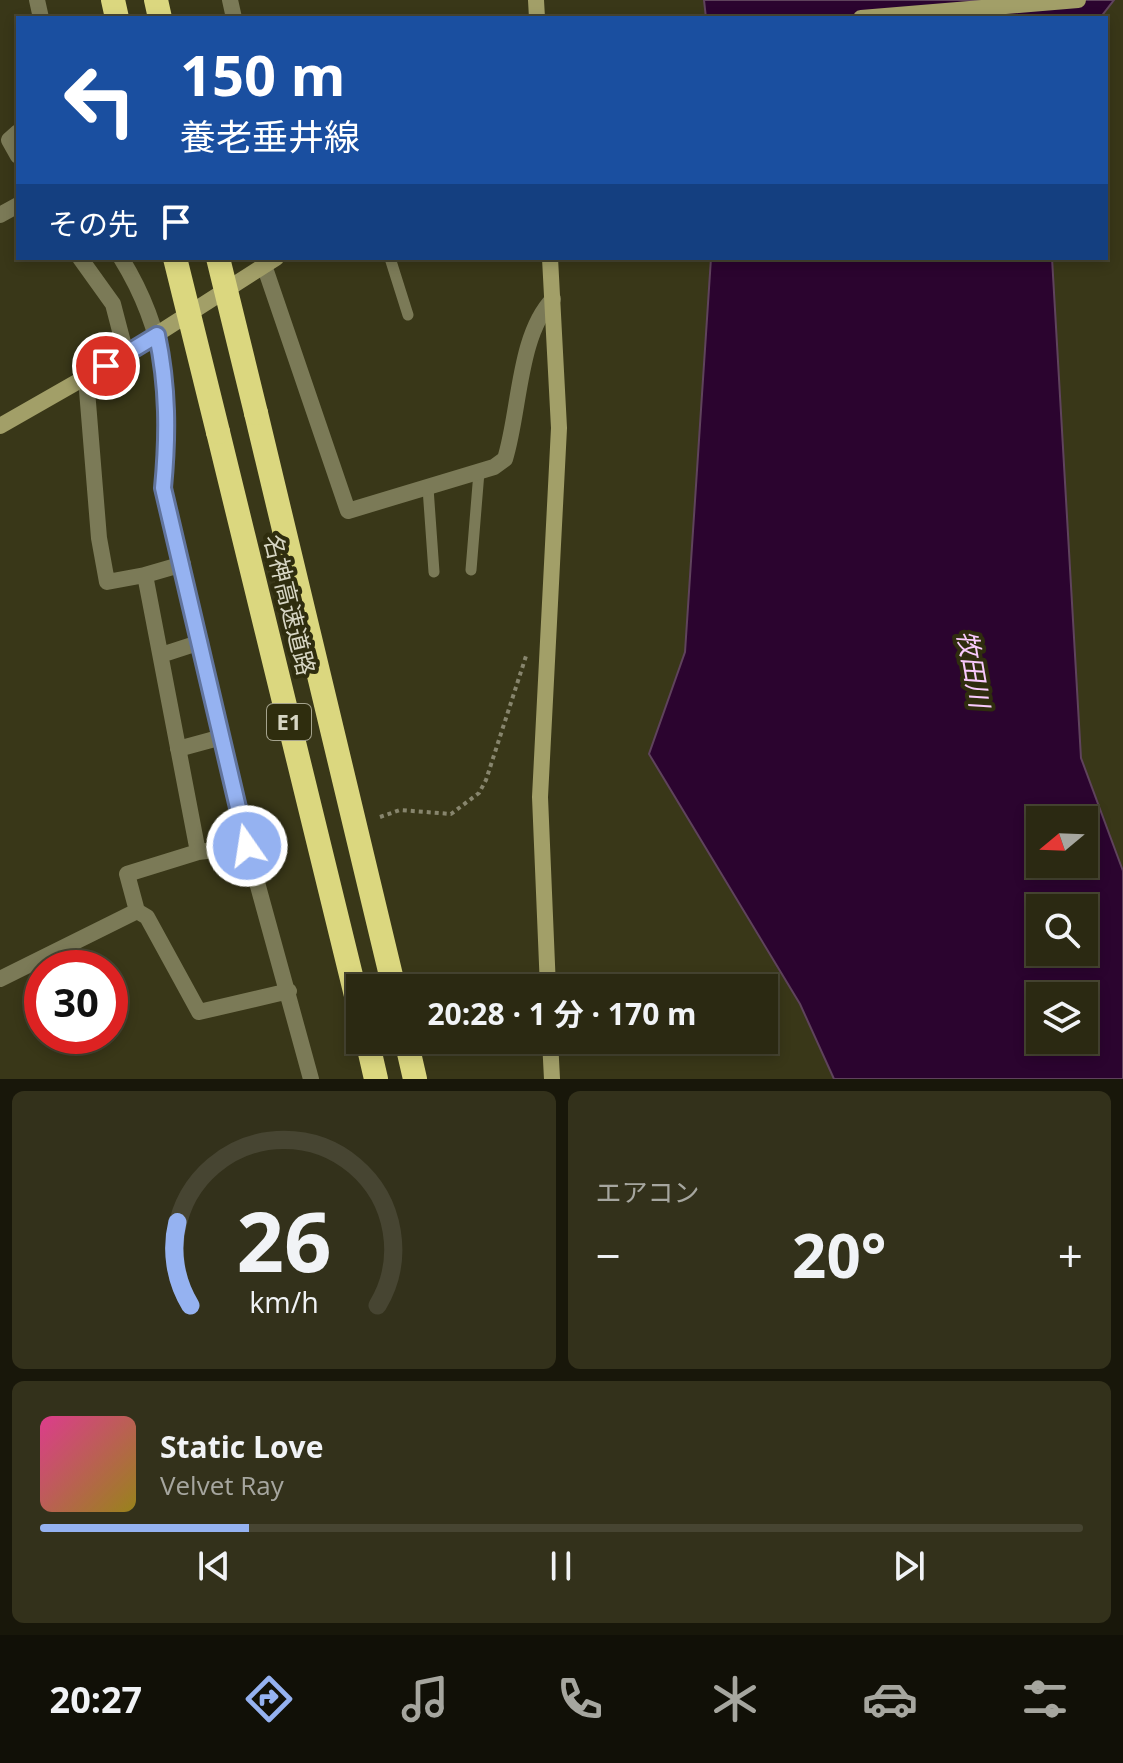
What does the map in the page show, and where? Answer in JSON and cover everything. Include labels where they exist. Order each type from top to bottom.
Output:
[{"type":"highway","name":"名神高速道路","points":[[175,260],[351,974]]},
{"type":"highway","name":"名神高速道路","points":[[218,260],[391,974]]},
{"type":"highway","points":[[370,1054],[376,1079]]},
{"type":"highway","points":[[409,1054],[415,1079]]},
{"type":"street","points":[[885,16],[1078,0]]},
{"type":"street","points":[[16,134],[9,140],[16,152]]},
{"type":"street","points":[[81,260],[113,304],[126,354]]},
{"type":"street","points":[[122,260],[140,289],[157,335],[167,382],[163,488],[247,846],[311,1079]]},
{"type":"street","points":[[547,974],[540,797],[559,428],[550,260]]},
{"type":"street","points":[[0,426],[126,354],[270,263],[348,511],[479,472],[505,459],[530,339],[540,311],[553,299]]},
{"type":"street","points":[[86,378],[99,538],[107,582],[183,564]]},
{"type":"street","points":[[145,575],[198,852]]},
{"type":"street","points":[[161,655],[201,642]]},
{"type":"street","points":[[178,749],[222,737]]},
{"type":"street","points":[[247,846],[198,852],[127,874],[137,911],[147,917],[199,1012],[289,991]]},
{"type":"street","points":[[0,979],[137,911]]},
{"type":"street","points":[[551,1054],[552,1079]]},
{"type":"lane","points":[[391,260],[408,315]]},
{"type":"lane","points":[[471,570],[479,472]]},
{"type":"lane","points":[[428,488],[434,572]]},
{"type":"path","points":[[380,817],[400,810],[451,814],[479,793],[501,735],[520,666],[529,648],[548,639]]},
{"type":"water","points":[[704,0],[1114,0],[1102,16],[706,16]]},
{"type":"water","name":"牧田川","points":[[711,260],[1052,260],[1081,758],[1123,871],[1123,1079],[834,1079],[800,1004],[649,754],[685,652]]},
{"type":"route","points":[[106,366],[157,335],[167,382],[163,488],[247,846]]}]
